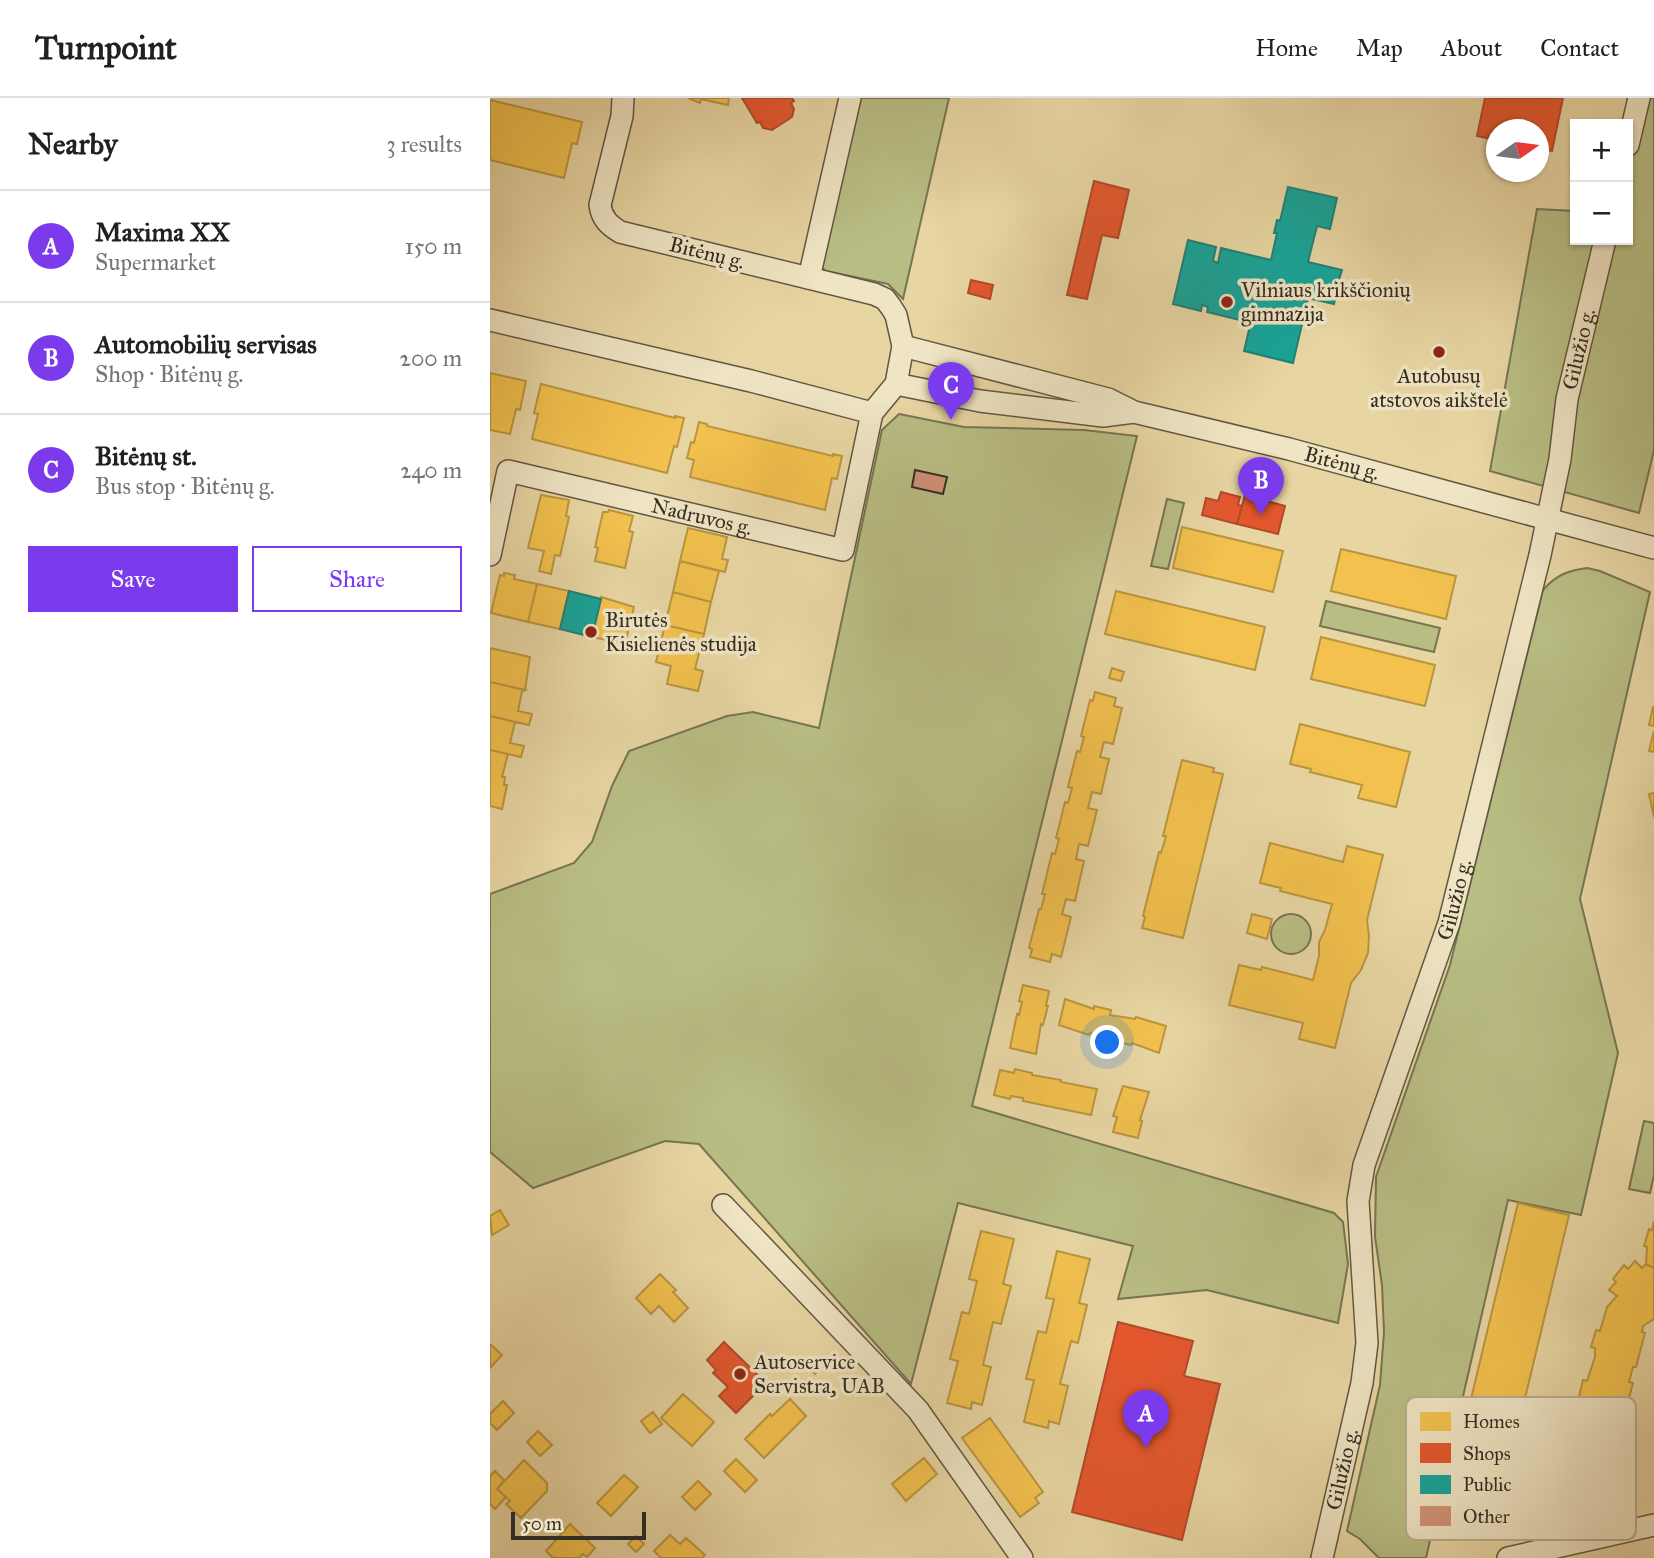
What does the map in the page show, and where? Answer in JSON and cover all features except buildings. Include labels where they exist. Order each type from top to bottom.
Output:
[{"type":"street","name":"Bitėnų g.","points":[[623,98],[622,116],[600,205],[601,212],[610,226],[620,232],[874,294],[885,299],[896,315],[903,346],[896,384],[872,413]]},
{"type":"street","points":[[809,278],[850,98]]},
{"type":"street","points":[[1633,124],[1639,98]]},
{"type":"street","name":"Gilužio g.","points":[[1322,1558],[1362,1383],[1367,1343],[1358,1201],[1364,1165],[1449,923],[1547,520],[1560,459],[1567,399],[1604,245]]},
{"type":"street","points":[[490,320],[751,381],[872,413]]},
{"type":"street","name":"Bitėnų g.","points":[[903,346],[1108,399],[1134,412],[1301,452],[1654,548]]},
{"type":"street","name":"Bitėnų g.","points":[[896,384],[979,401],[1091,415],[1134,412]]},
{"type":"street","name":"Nadruvos g.","points":[[490,555],[508,471],[843,550],[872,413]]},
{"type":"street","points":[[723,1205],[918,1410],[1022,1558]]},
{"type":"street","points":[[1636,1529],[1654,1525]]},
{"type":"street","points":[[1508,1558],[1588,1540]]},
{"type":"green space","points":[[858,98],[949,98],[903,299],[888,284],[826,271],[821,267]]},
{"type":"green space","points":[[1630,98],[1654,98],[1654,450],[1639,513],[1490,471],[1537,209],[1570,211],[1570,245],[1633,245],[1633,119],[1628,119]]},
{"type":"green space","points":[[899,414],[964,427],[1084,430],[1137,436],[972,1106],[1334,1213],[1343,1222],[1348,1264],[1338,1323],[1207,1290],[1118,1299],[1133,1246],[958,1203],[911,1384],[699,1144],[665,1141],[533,1188],[490,1152],[490,894],[574,863],[592,842],[612,786],[629,751],[727,716],[753,712],[819,728],[882,430]]},
{"type":"green space","points":[[1167,499],[1184,503],[1168,569],[1151,566]]},
{"type":"green space","points":[[1587,568],[1600,571],[1650,592],[1580,899],[1618,1053],[1581,1215],[1508,1200],[1463,1397],[1406,1397],[1406,1540],[1430,1540],[1426,1558],[1379,1558],[1360,1539],[1347,1531],[1380,1385],[1384,1332],[1382,1285],[1375,1237],[1376,1177],[1450,965],[1543,590],[1562,574]]},
{"type":"green space","points":[[1326,601],[1440,628],[1434,652],[1320,626]]},
{"type":"green space","points":[[1291,914],[1299,915],[1305,920],[1310,926],[1310,942],[1305,948],[1299,953],[1291,954],[1283,953],[1277,948],[1272,942],[1271,934],[1272,926],[1277,920],[1283,915]]},
{"type":"green space","points":[[1644,1121],[1654,1123],[1654,1175],[1650,1193],[1629,1189]]},
{"type":"place","name":"Vilniaus krikščionių gimnazija","points":[[1227,302]]},
{"type":"place","name":"Autobusų atstovos aikštelė","points":[[1439,352]]},
{"type":"place","name":"Bitėnų st.","points":[[951,420]]},
{"type":"place","name":"Automobilių servisas","points":[[1261,515]]},
{"type":"place","name":"Birutės Kisielienės studija","points":[[591,632]]},
{"type":"place","name":"Autoservice Servistra, UAB","points":[[740,1374]]},
{"type":"place","name":"Maxima XX","points":[[1146,1448]]}]
